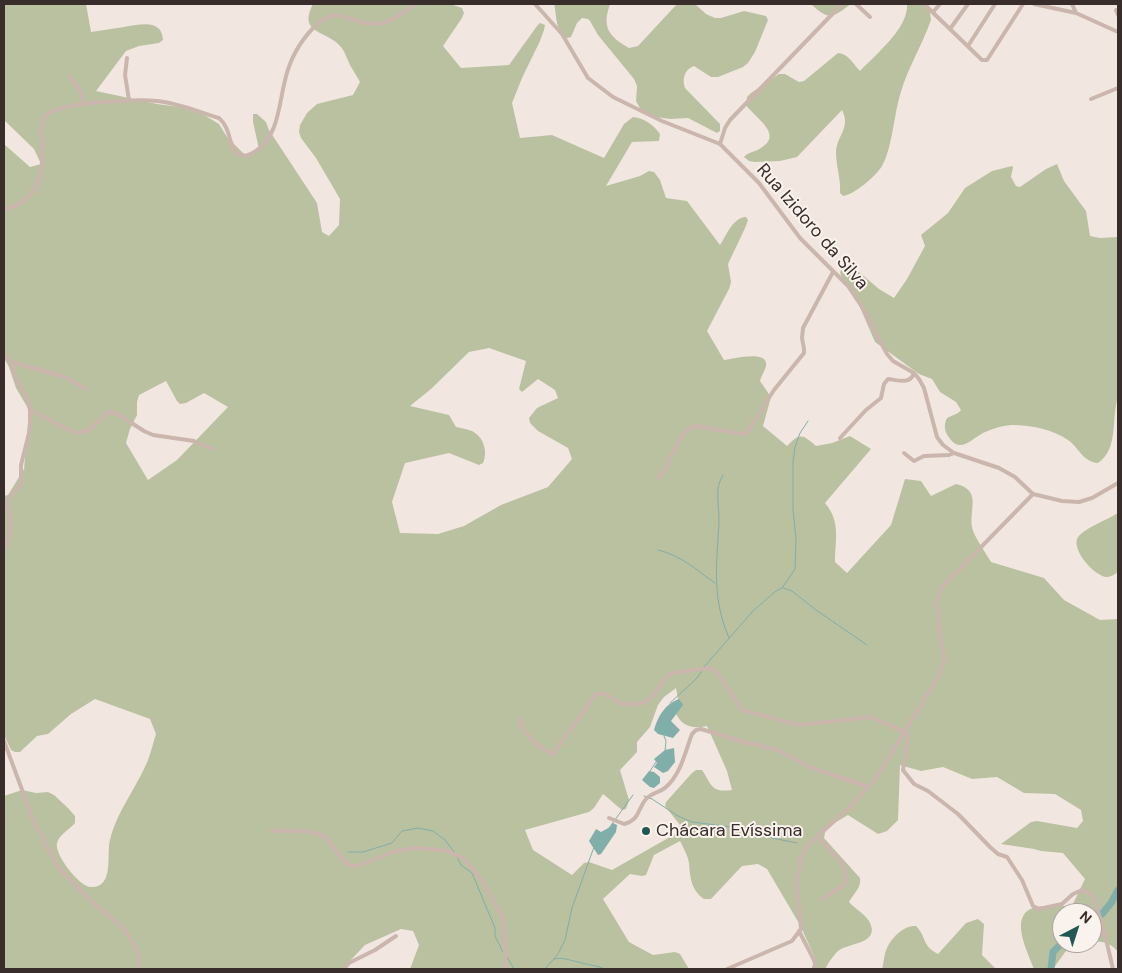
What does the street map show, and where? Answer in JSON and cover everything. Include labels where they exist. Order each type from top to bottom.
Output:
[{"type":"street","points":[[4,210],[18,206],[36,189],[41,177],[42,150],[40,129],[43,118],[50,111],[84,104],[128,100],[159,101],[219,118],[226,124],[232,147],[236,153],[244,156],[250,155],[268,139],[274,127],[289,66],[296,51],[315,26],[334,15],[352,18],[364,23],[387,22],[416,4]]},
{"type":"street","name":"Rua Izidoro da Silva","points":[[535,4],[562,34],[588,78],[612,97],[662,121],[720,144],[759,183],[800,238],[848,286],[862,307],[886,354],[914,373],[919,379],[924,388],[937,437],[943,445],[954,453],[999,468],[1014,477],[1033,494],[1062,501],[1079,502],[1092,498],[1118,482]]},
{"type":"street","points":[[720,144],[725,128],[730,120],[842,4]]},
{"type":"street","points":[[856,4],[870,17]]},
{"type":"street","points":[[924,4],[982,60],[987,60],[1023,4]]},
{"type":"street","points":[[932,12],[940,4]]},
{"type":"street","points":[[950,29],[968,4]]},
{"type":"street","points":[[968,46],[995,4]]},
{"type":"street","points":[[1034,4],[1076,13],[1118,32]]},
{"type":"street","points":[[1072,4],[1076,13]]},
{"type":"street","points":[[1116,10],[1118,15]]},
{"type":"street","points":[[127,58],[125,75],[128,100]]},
{"type":"street","points":[[69,76],[81,91],[84,104]]},
{"type":"street","points":[[1091,99],[1118,88]]},
{"type":"street","points":[[658,478],[668,465],[681,437],[690,428],[695,426],[743,434],[747,432],[774,390],[804,353],[803,328],[834,272]]},
{"type":"street","points":[[4,354],[11,362],[16,379],[28,400],[30,410],[30,429],[22,465],[21,485],[10,496],[7,503],[10,518],[10,534],[4,550]]},
{"type":"street","points":[[11,362],[65,377],[86,389]]},
{"type":"street","points":[[840,438],[866,410],[881,398],[885,381],[888,379],[908,381],[914,373]]},
{"type":"street","points":[[30,410],[79,434],[90,430],[108,412],[116,413],[153,435],[194,442],[212,449]]},
{"type":"street","points":[[904,454],[914,461],[924,456],[954,453]]},
{"type":"street","points":[[727,969],[792,941],[799,931],[797,882],[801,858],[806,847],[855,802],[876,778],[934,684],[944,660],[936,604],[941,588],[1033,494]]},
{"type":"street","points":[[520,719],[521,727],[536,743],[553,754],[595,695],[600,692],[606,693],[623,704],[644,703],[652,697],[667,676],[672,673],[711,668],[718,674],[742,710],[798,724],[870,717],[908,735],[903,770],[914,784],[928,791],[958,814],[990,847],[998,854],[1007,857],[1022,880],[1033,906],[1039,909],[1062,904],[1082,890],[1093,894],[1106,934],[1113,969]]},
{"type":"street","points":[[609,818],[624,824],[632,822],[641,810],[645,799],[665,788],[672,781],[679,770],[692,734],[696,730],[701,729],[778,750],[810,768],[868,787]]},
{"type":"street","points":[[4,741],[36,825],[59,868],[90,900],[122,928],[134,944],[138,958],[137,969]]},
{"type":"street","points":[[272,831],[313,833],[323,836],[342,861],[351,866],[358,866],[396,850],[416,848],[448,851],[464,858],[483,882],[503,918],[506,969]]},
{"type":"street","points":[[818,835],[824,845],[845,866],[847,875],[844,886],[822,899]]},
{"type":"street","points":[[799,931],[814,960],[814,969]]},
{"type":"street","points":[[344,969],[349,963],[375,950],[396,936]]},
{"type":"green space","points":[[4,4],[86,4],[91,32],[148,24],[158,28],[162,33],[163,40],[159,43],[139,46],[126,51],[96,91],[180,107],[204,115],[219,124],[227,137],[246,156],[259,149],[253,122],[253,114],[257,114],[266,122],[269,130],[317,203],[322,232],[329,236],[339,225],[340,199],[316,158],[301,138],[299,132],[300,125],[307,113],[317,104],[353,95],[360,82],[341,47],[311,27],[309,14],[313,4],[450,4],[462,8],[464,13],[462,18],[443,46],[461,68],[509,65],[537,26],[540,23],[545,25],[540,41],[512,103],[520,138],[552,135],[604,158],[624,124],[633,117],[641,119],[658,131],[660,134],[659,141],[632,142],[606,186],[640,176],[649,171],[654,172],[660,180],[666,198],[687,201],[720,245],[737,220],[746,217],[748,220],[728,264],[731,282],[729,289],[707,331],[724,360],[756,356],[765,361],[766,366],[760,381],[771,397],[763,426],[787,446],[798,437],[804,437],[816,446],[832,443],[850,436],[871,449],[825,503],[830,510],[835,524],[835,562],[847,573],[891,525],[905,479],[921,481],[931,496],[956,484],[964,487],[972,495],[973,531],[991,562],[1044,578],[1064,600],[1100,620],[1118,619],[1118,952],[1113,947],[1102,942],[1102,903],[1073,903],[1085,879],[1063,853],[1001,844],[1031,822],[1037,821],[1077,828],[1083,821],[1081,810],[1055,794],[1024,793],[997,777],[972,779],[943,767],[921,771],[900,765],[898,820],[887,831],[878,834],[848,815],[826,828],[824,838],[860,878],[858,887],[849,902],[867,918],[872,928],[869,938],[837,952],[826,967],[827,969],[811,969],[816,960],[800,925],[767,869],[758,864],[742,866],[711,899],[704,899],[696,892],[688,860],[680,841],[654,855],[646,875],[630,874],[603,899],[629,942],[653,955],[675,952],[680,954],[689,969],[410,969],[419,945],[413,931],[401,929],[365,945],[348,963],[346,969],[4,969],[4,796],[22,790],[36,793],[48,792],[68,808],[75,816],[75,823],[58,840],[57,848],[59,854],[68,869],[80,881],[90,887],[98,886],[103,882],[108,869],[109,846],[113,829],[148,760],[156,734],[150,719],[95,699],[71,714],[48,734],[37,736],[20,752],[11,750],[4,735],[4,496],[8,495],[24,469],[29,410],[16,388],[4,358],[4,144],[30,167],[41,164],[34,149],[4,120]],"holes":[[[489,348],[526,361],[519,389],[522,392],[538,379],[555,390],[558,398],[537,408],[529,418],[530,423],[538,431],[568,448],[572,459],[548,487],[501,505],[464,526],[438,534],[400,533],[392,502],[405,463],[449,453],[479,465],[483,463],[485,454],[484,445],[479,437],[470,430],[456,427],[449,415],[410,406],[431,389],[469,352]],[[166,381],[180,404],[186,403],[204,393],[228,407],[177,460],[148,480],[126,443],[137,415],[139,395]],[[676,688],[679,704],[676,714],[682,722],[689,726],[707,726],[727,771],[732,790],[716,789],[710,784],[702,770],[696,770],[666,802],[665,806],[680,825],[677,833],[612,870],[589,862],[584,863],[572,875],[533,850],[525,830],[589,812],[603,794],[622,810],[626,809],[629,800],[620,770],[637,752],[637,742],[650,727],[658,705],[664,697]]]},
{"type":"green space","points":[[554,4],[610,4],[607,19],[609,30],[616,39],[629,48],[638,46],[677,4],[695,4],[706,14],[715,18],[744,11],[766,16],[768,20],[755,52],[743,67],[718,77],[711,77],[694,66],[685,75],[685,88],[720,124],[720,131],[717,133],[688,118],[670,119],[656,117],[641,110],[636,101],[637,86],[634,79],[598,35],[590,21],[582,18],[577,23],[571,37],[567,38],[558,27]]},
{"type":"green space","points":[[811,4],[851,4],[831,16],[822,13]]},
{"type":"green space","points":[[907,4],[926,4],[931,20],[903,85],[891,141],[885,159],[882,166],[870,180],[848,195],[843,196],[840,193],[836,152],[845,122],[842,110],[797,157],[780,161],[755,162],[749,161],[744,157],[761,148],[770,137],[766,126],[746,105],[747,97],[751,93],[779,74],[785,74],[799,82],[804,81],[838,53],[848,57],[860,71],[897,32],[903,22]]},
{"type":"green space","points":[[1057,164],[1064,181],[1086,211],[1090,236],[1100,238],[1118,237],[1118,397],[1112,442],[1105,457],[1098,463],[1085,457],[1072,443],[1062,436],[1027,426],[1009,425],[998,428],[983,433],[970,442],[961,445],[952,442],[947,434],[945,425],[947,418],[961,410],[956,402],[940,392],[932,379],[919,374],[875,342],[859,305],[842,279],[840,272],[843,267],[853,267],[879,289],[894,298],[925,246],[921,235],[948,213],[965,188],[992,171],[1012,166],[1011,177],[1016,186],[1020,187],[1046,169]]},
{"type":"green space","points":[[1118,513],[1118,572],[1107,577],[1102,576],[1085,562],[1080,555],[1076,542],[1078,537],[1086,530]]},
{"type":"green space","points":[[1040,906],[1052,906],[1052,953],[1064,953],[1053,969],[1034,969],[1024,944],[1021,925],[1027,911]]},
{"type":"green space","points":[[978,919],[984,924],[982,955],[996,969],[882,969],[888,946],[896,935],[904,929],[916,926],[926,944],[938,954],[966,923]]},
{"type":"water","points":[[679,699],[683,705],[671,721],[680,730],[673,738],[658,734],[654,730],[660,715],[666,707]]},
{"type":"water","points":[[674,748],[675,762],[668,771],[663,773],[654,767],[657,763],[654,759],[665,750]]},
{"type":"water","points":[[649,771],[654,772],[660,777],[660,783],[654,788],[642,780]]},
{"type":"water","points":[[613,823],[617,825],[616,832],[601,854],[598,855],[589,841],[596,829],[601,832]]},
{"type":"waterway","points":[[704,667],[753,611],[782,588],[795,569],[796,539],[793,509],[793,462],[795,447],[800,433],[808,421]]},
{"type":"waterway","points":[[723,475],[718,486],[719,520],[716,580],[723,623],[729,638]]},
{"type":"waterway","points":[[658,550],[681,559],[715,583]]},
{"type":"waterway","points":[[783,588],[792,591],[867,645]]},
{"type":"waterway","points":[[670,703],[702,671]]},
{"type":"waterway","points":[[664,736],[666,741],[665,751]]},
{"type":"waterway","points":[[650,771],[656,762]]},
{"type":"waterway","points":[[609,828],[633,795]]},
{"type":"waterway","points":[[644,796],[692,822],[739,828],[767,837],[797,843]]},
{"type":"waterway","points":[[348,852],[363,852],[392,843],[402,831],[418,828],[433,831],[445,840],[455,853]]},
{"type":"waterway","points":[[545,969],[558,954],[565,940],[572,908],[594,847]]},
{"type":"waterway","points":[[457,857],[461,865],[472,873],[495,928],[495,936],[503,952]]},
{"type":"waterway","points":[[1102,914],[1118,890]]},
{"type":"waterway","points":[[1051,969],[1053,953]]},
{"type":"waterway","points":[[507,957],[514,969]]},
{"type":"waterway","points":[[554,959],[561,958],[605,969]]},
{"type":"place","name":"Chácara Evíssima","points":[[646,831]]}]
